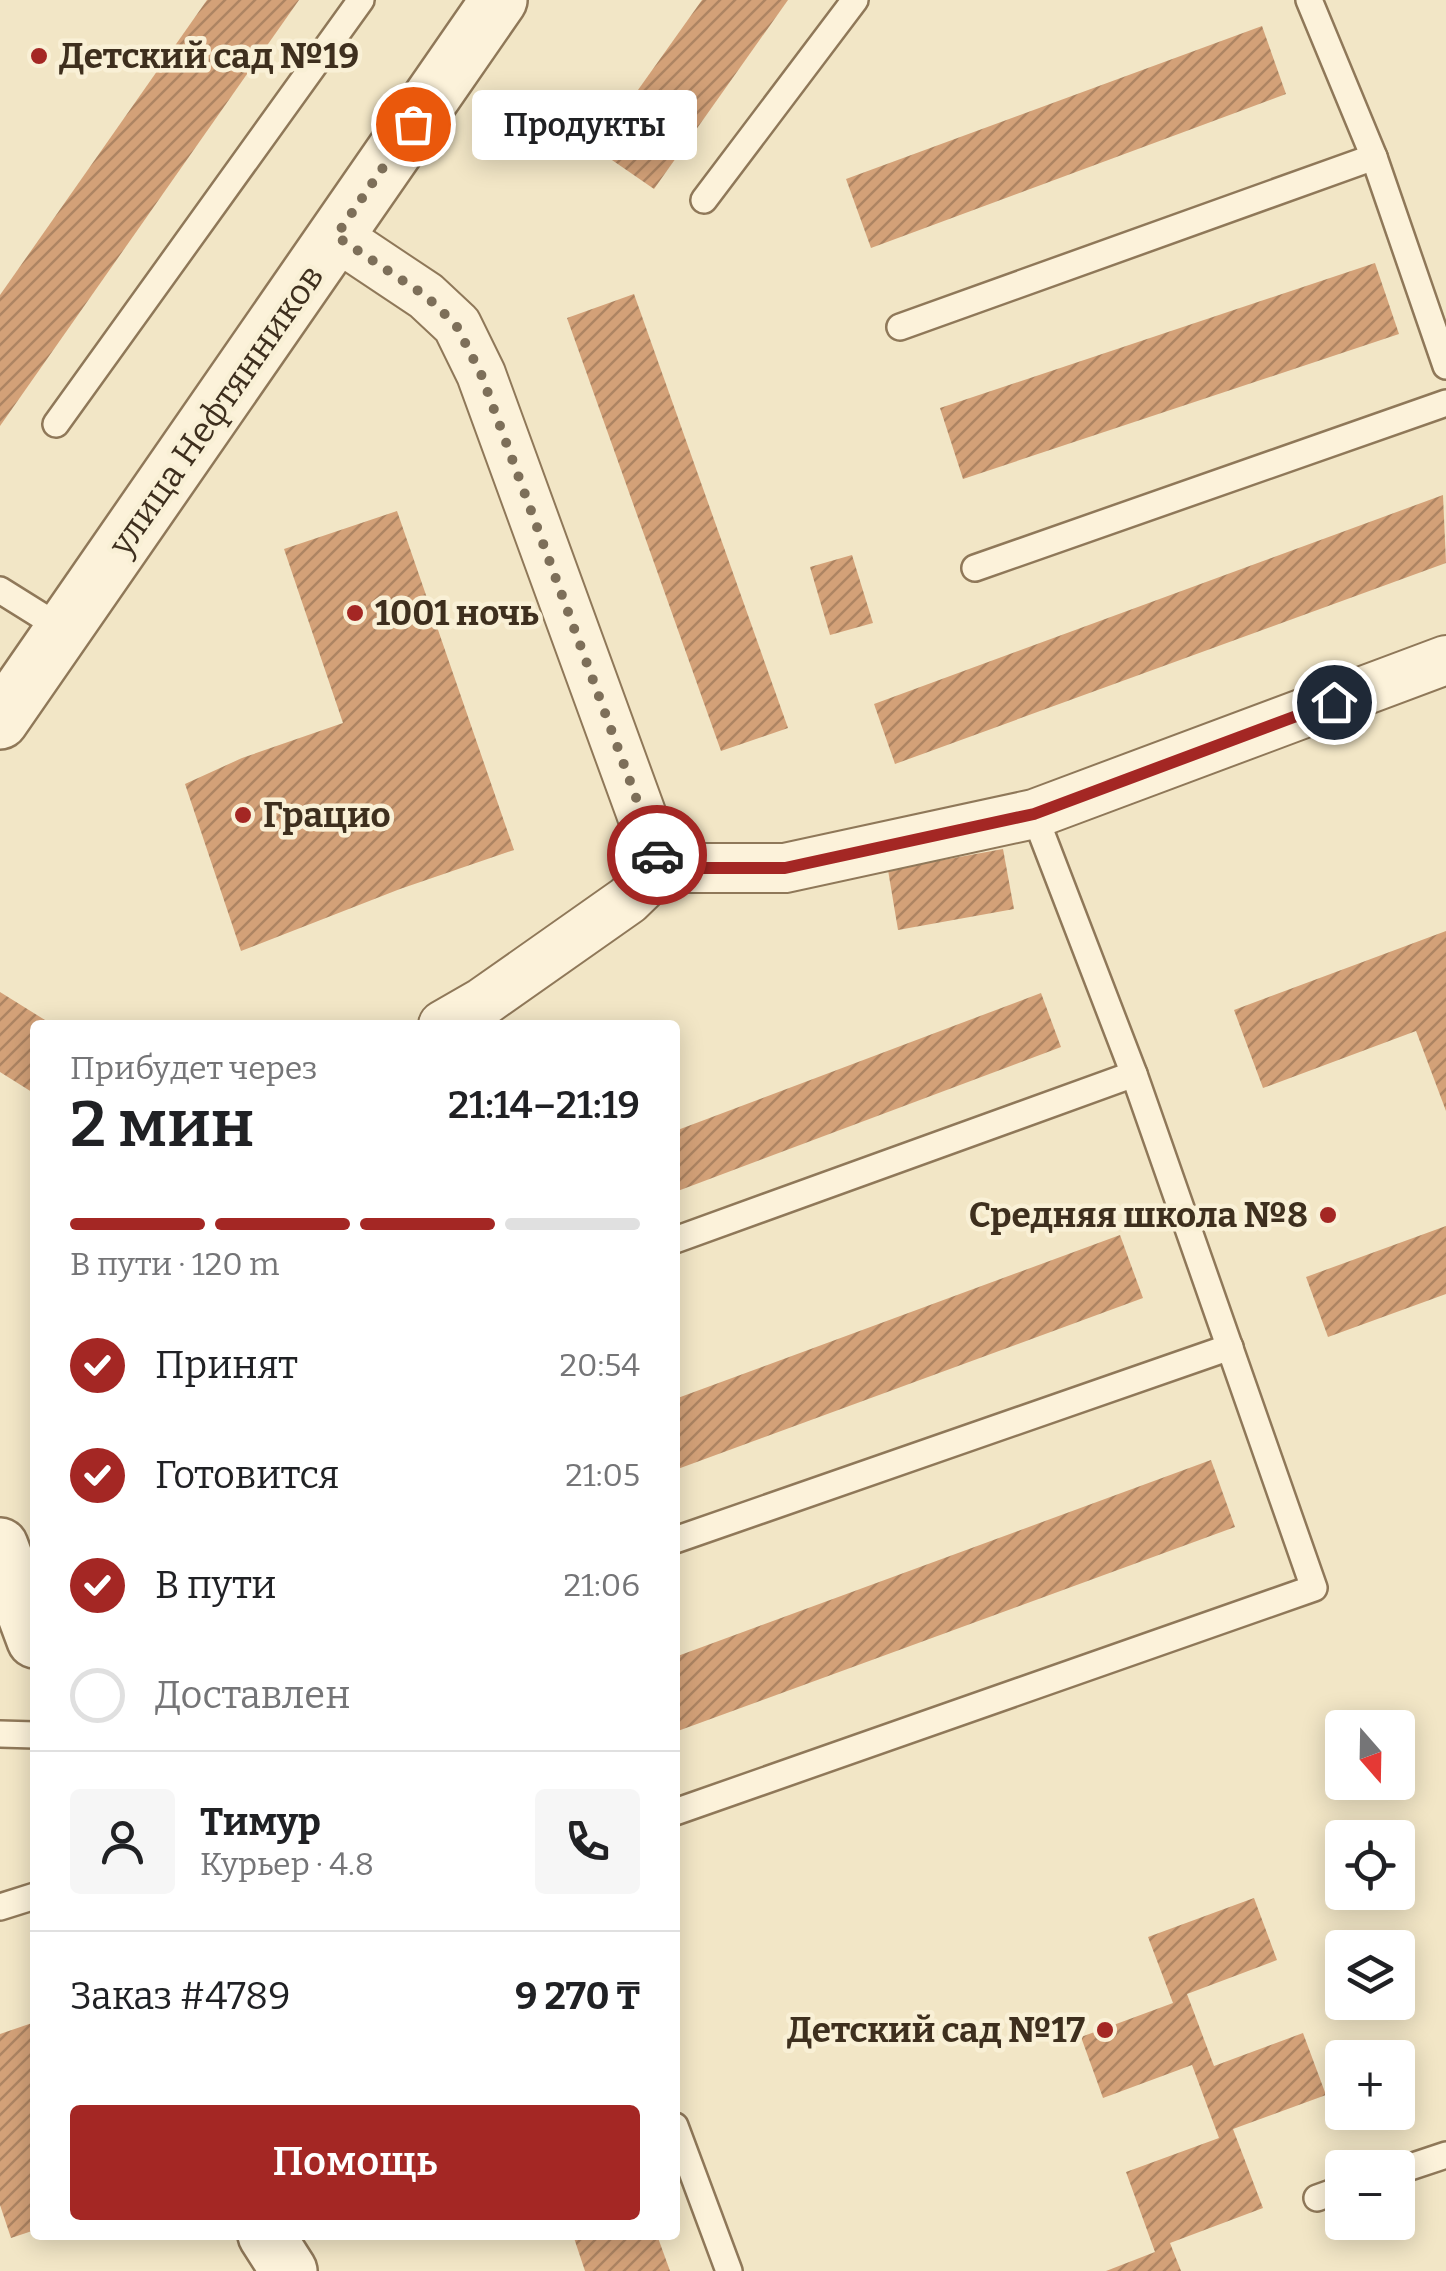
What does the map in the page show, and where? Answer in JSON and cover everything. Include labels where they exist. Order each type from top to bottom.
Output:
[{"type":"street","name":"улица Нефтянников","points":[[0,721],[499,0]]},
{"type":"street","points":[[336,236],[426,296],[456,325],[488,393],[662,868]]},
{"type":"street","points":[[452,1020],[628,900],[662,868],[785,868],[1034,814],[1446,660]]},
{"type":"street","points":[[0,1546],[30,1627]]},
{"type":"street","points":[[269,2240],[289,2271]]},
{"type":"lane","points":[[56,424],[362,0]]},
{"type":"lane","points":[[704,200],[855,0]]},
{"type":"lane","points":[[1309,0],[1374,158],[1446,366]]},
{"type":"lane","points":[[900,327],[1374,158]]},
{"type":"lane","points":[[975,568],[1446,402]]},
{"type":"lane","points":[[0,590],[64,630]]},
{"type":"lane","points":[[680,1810],[1314,1588],[1134,1074],[1034,814]]},
{"type":"lane","points":[[680,1238],[1134,1074]]},
{"type":"lane","points":[[680,1538],[1230,1347]]},
{"type":"lane","points":[[0,1734],[30,1735]]},
{"type":"lane","points":[[0,1907],[30,1898]]},
{"type":"lane","points":[[680,2139],[729,2271]]},
{"type":"lane","points":[[1415,2165],[1446,2154]]},
{"type":"lane","points":[[1317,2198],[1325,2195]]},
{"type":"building","points":[[207,0],[299,0],[0,426],[0,295]]},
{"type":"building","points":[[702,0],[788,0],[654,189],[596,149]]},
{"type":"building","points":[[1262,26],[1286,94],[871,248],[846,179]]},
{"type":"building","points":[[1375,263],[1399,334],[963,479],[940,408]]},
{"type":"building","points":[[634,294],[788,728],[721,751],[567,318]]},
{"type":"building","points":[[1443,495],[1446,563],[895,764],[874,704]]},
{"type":"building","points":[[397,511],[514,850],[241,951],[185,784],[242,758],[343,723],[284,549]]},
{"type":"building","points":[[852,555],[873,623],[830,635],[810,567]]},
{"type":"building","points":[[1003,849],[1014,909],[898,930],[888,870]]},
{"type":"building","points":[[1446,931],[1446,1111],[1416,1031],[1263,1088],[1234,1010]]},
{"type":"building","points":[[0,992],[45,1020],[30,1020],[30,1091],[0,1072]]},
{"type":"building","points":[[1041,993],[1061,1047],[680,1190],[680,1129]]},
{"type":"building","points":[[1446,1226],[1446,1294],[1328,1337],[1306,1277]]},
{"type":"building","points":[[1120,1235],[1143,1298],[680,1468],[680,1397]]},
{"type":"building","points":[[1211,1460],[1235,1527],[680,1730],[680,1655]]},
{"type":"building","points":[[1254,1898],[1277,1960],[1187,1994],[1214,2066],[1303,2033],[1325,2095],[1233,2129],[1263,2208],[1170,2243],[1181,2271],[1106,2271],[1155,2252],[1126,2172],[1219,2138],[1192,2065],[1103,2098],[1081,2037],[1173,2003],[1148,1937]]},
{"type":"building","points":[[30,2024],[30,2232],[11,2238],[0,2205],[0,2034]]},
{"type":"building","points":[[575,2240],[659,2240],[670,2271],[585,2271]]},
{"type":"way so far","points":[[413,124],[336,236],[426,296],[456,325],[481,374],[657,855]]},
{"type":"place","name":"Детский сад №19","points":[[39,56]]},
{"type":"place","name":"Продукты","points":[[413,124]]},
{"type":"place","name":"1001 ночь","points":[[355,613]]},
{"type":"place","name":"Грацио","points":[[243,815]]},
{"type":"place","name":"Средняя школа №8","points":[[1328,1215]]},
{"type":"place","name":"Детский сад №17","points":[[1105,2030]]},
{"type":"route","points":[[657,855],[662,868],[785,868],[1034,814],[1334,702]]}]
